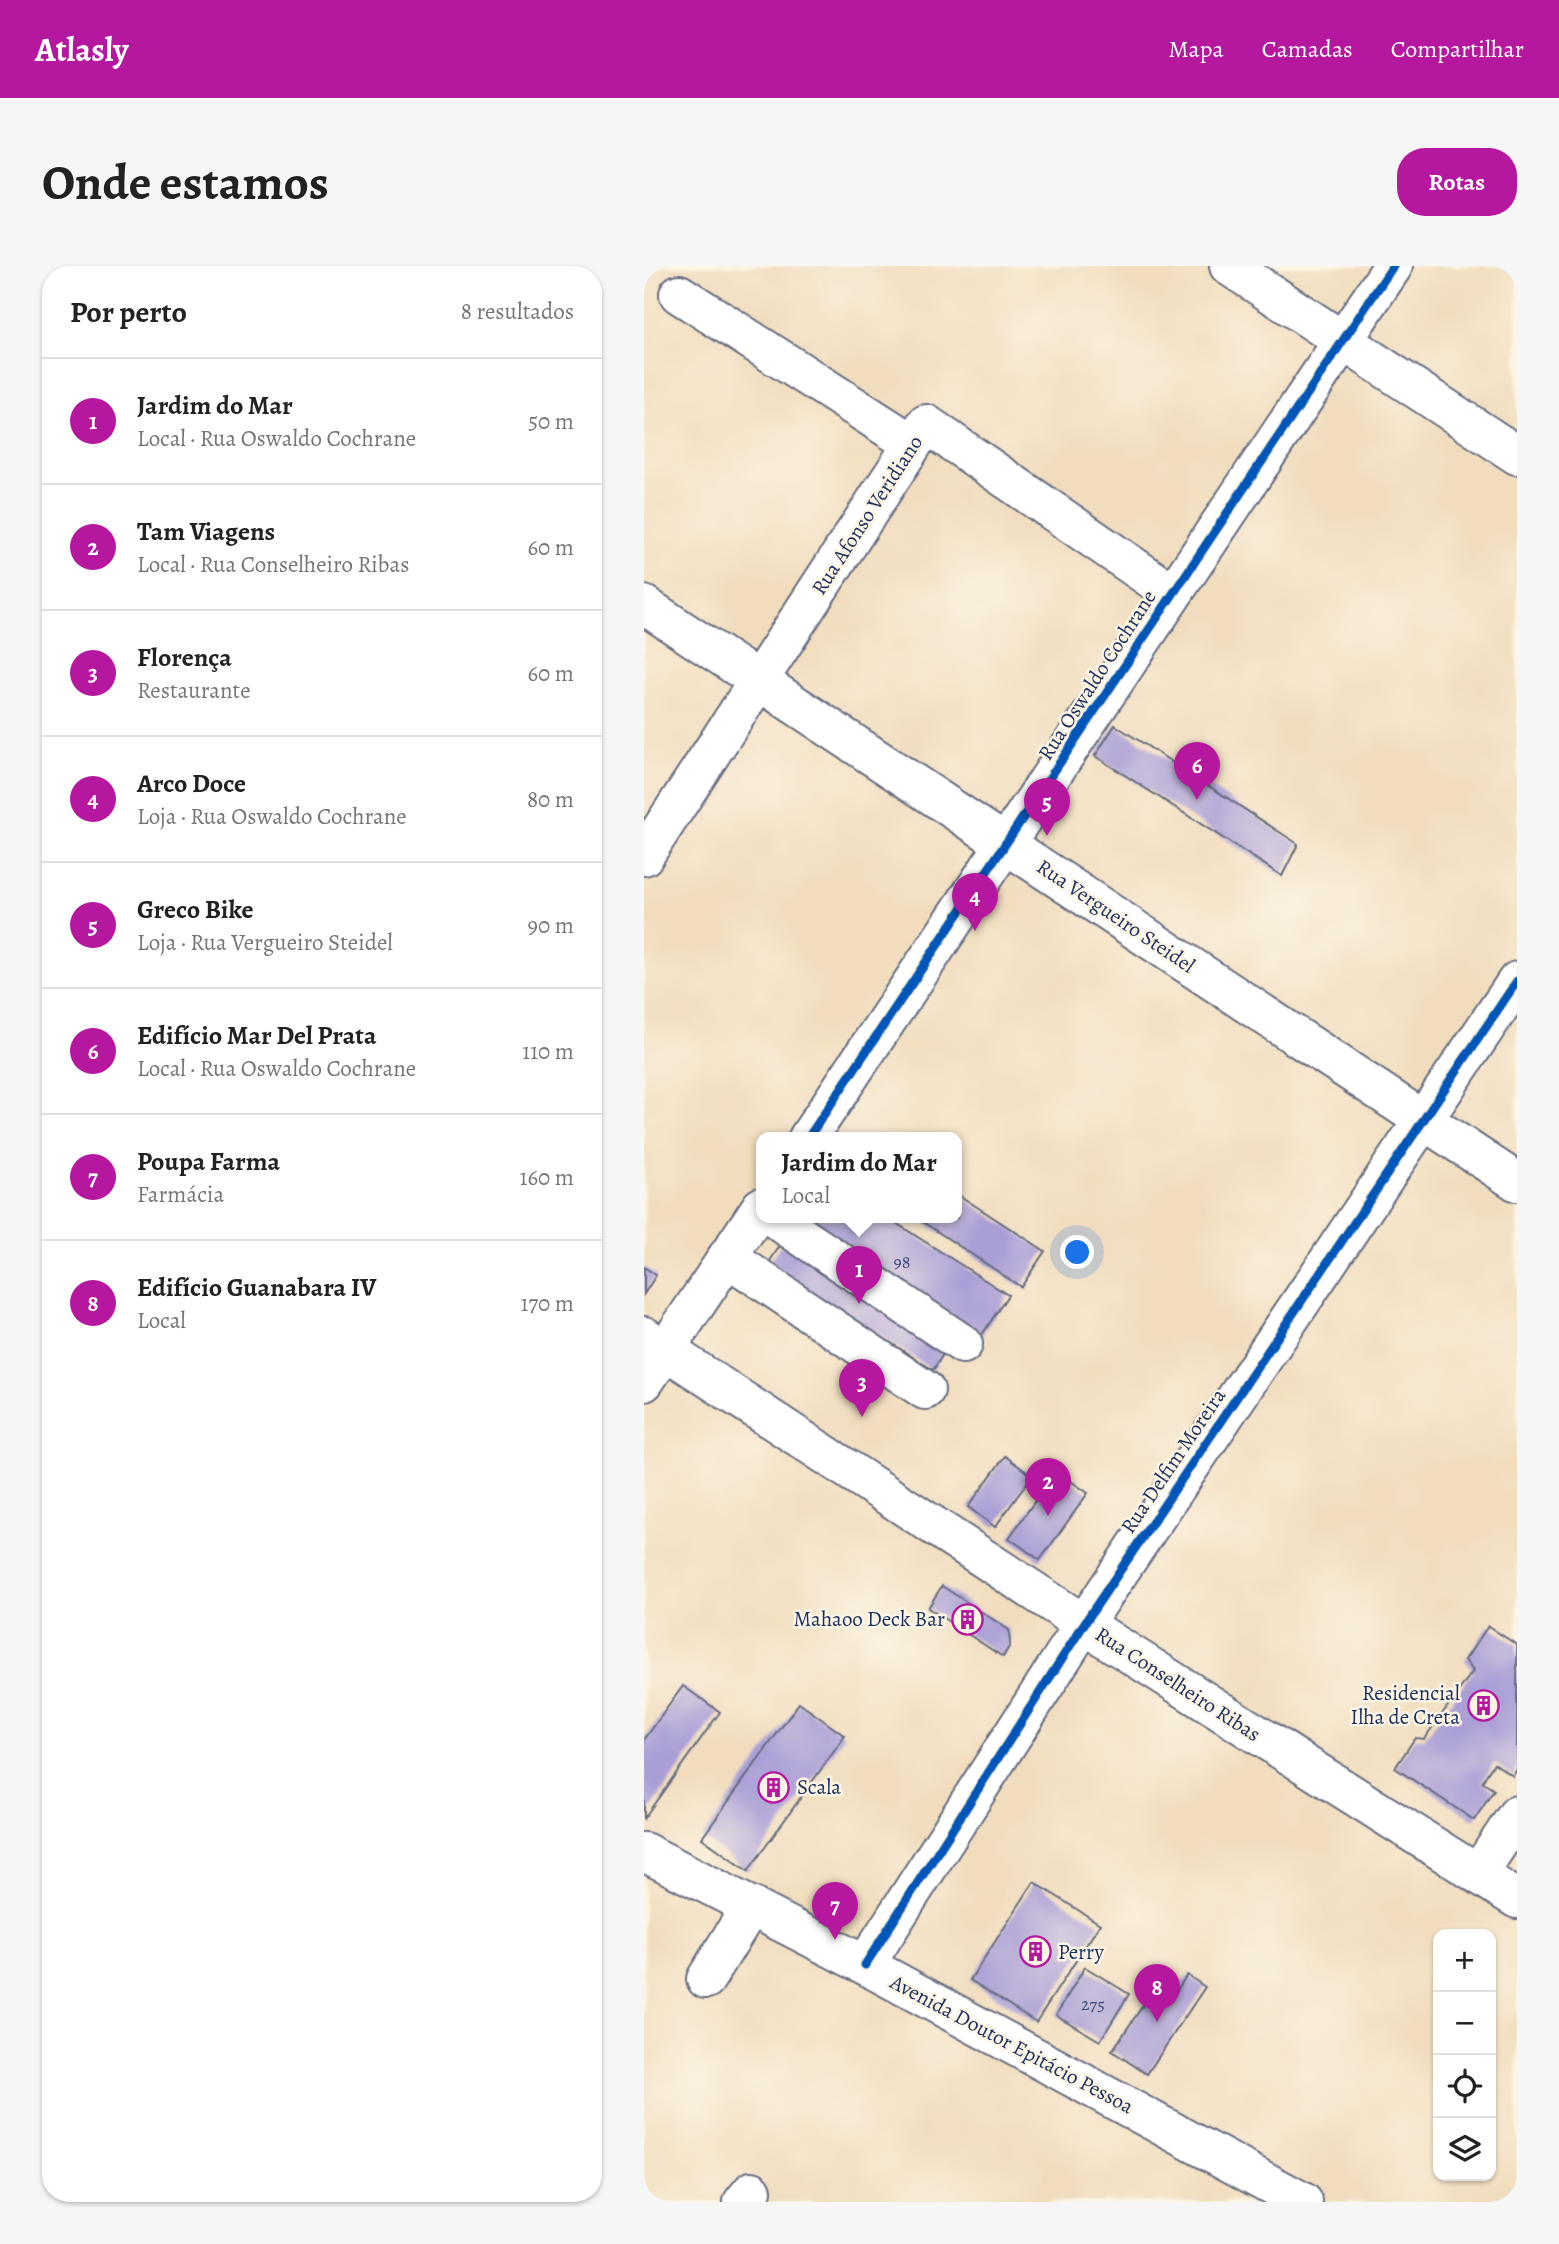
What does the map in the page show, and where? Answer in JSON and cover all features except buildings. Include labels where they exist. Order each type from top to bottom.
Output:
[{"type":"street","points":[[1229,266],[1517,455]]},
{"type":"street","name":"Rua Oswaldo Cochrane","points":[[812,1132],[1393,266]]},
{"type":"street","points":[[679,295],[913,444]]},
{"type":"street","name":"Rua Afonso Veridiano","points":[[644,856],[926,424],[1172,593]]},
{"type":"street","name":"Rua Vergueiro Steidel","points":[[644,605],[1008,843],[1517,1182]]},
{"type":"street","name":"Rua Delfim Moreira","points":[[865,1965],[1084,1624],[1517,981]]},
{"type":"street","points":[[644,1382],[654,1343],[727,1257],[756,1215]]},
{"type":"street","points":[[782,1223],[963,1344]]},
{"type":"street","points":[[727,1257],[925,1390]]},
{"type":"street","name":"Rua Conselheiro Ribas","points":[[654,1343],[1084,1624],[1517,1899]]},
{"type":"street","points":[[1478,1874],[1517,1815]]},
{"type":"street","name":"Avenida Doutor Epitácio Pessoa","points":[[644,1852],[865,1965],[1303,2202]]},
{"type":"street","points":[[706,1979],[751,1906]]},
{"type":"cycle path","points":[[812,1132],[1393,266]]},
{"type":"cycle path","points":[[865,1965],[1084,1624],[1517,981]]},
{"type":"place","name":"Edifício Mar Del Prata","points":[[1197,800]]},
{"type":"place","name":"Greco Bike","points":[[1047,836]]},
{"type":"place","name":"Arco Doce","points":[[975,931]]},
{"type":"place","name":"Jardim do Mar","points":[[859,1304]]},
{"type":"place","name":"Florença","points":[[862,1417]]},
{"type":"place","name":"Tam Viagens","points":[[1048,1516]]},
{"type":"place","name":"Mahaoo Deck Bar","points":[[968,1619]]},
{"type":"place","name":"Residencial Ilha de Creta","points":[[1483,1705]]},
{"type":"place","name":"Scala","points":[[774,1787]]},
{"type":"place","name":"Poupa Farma","points":[[835,1940]]},
{"type":"place","name":"Perry","points":[[1035,1952]]},
{"type":"place","name":"Edifício Guanabara IV","points":[[1157,2022]]}]
